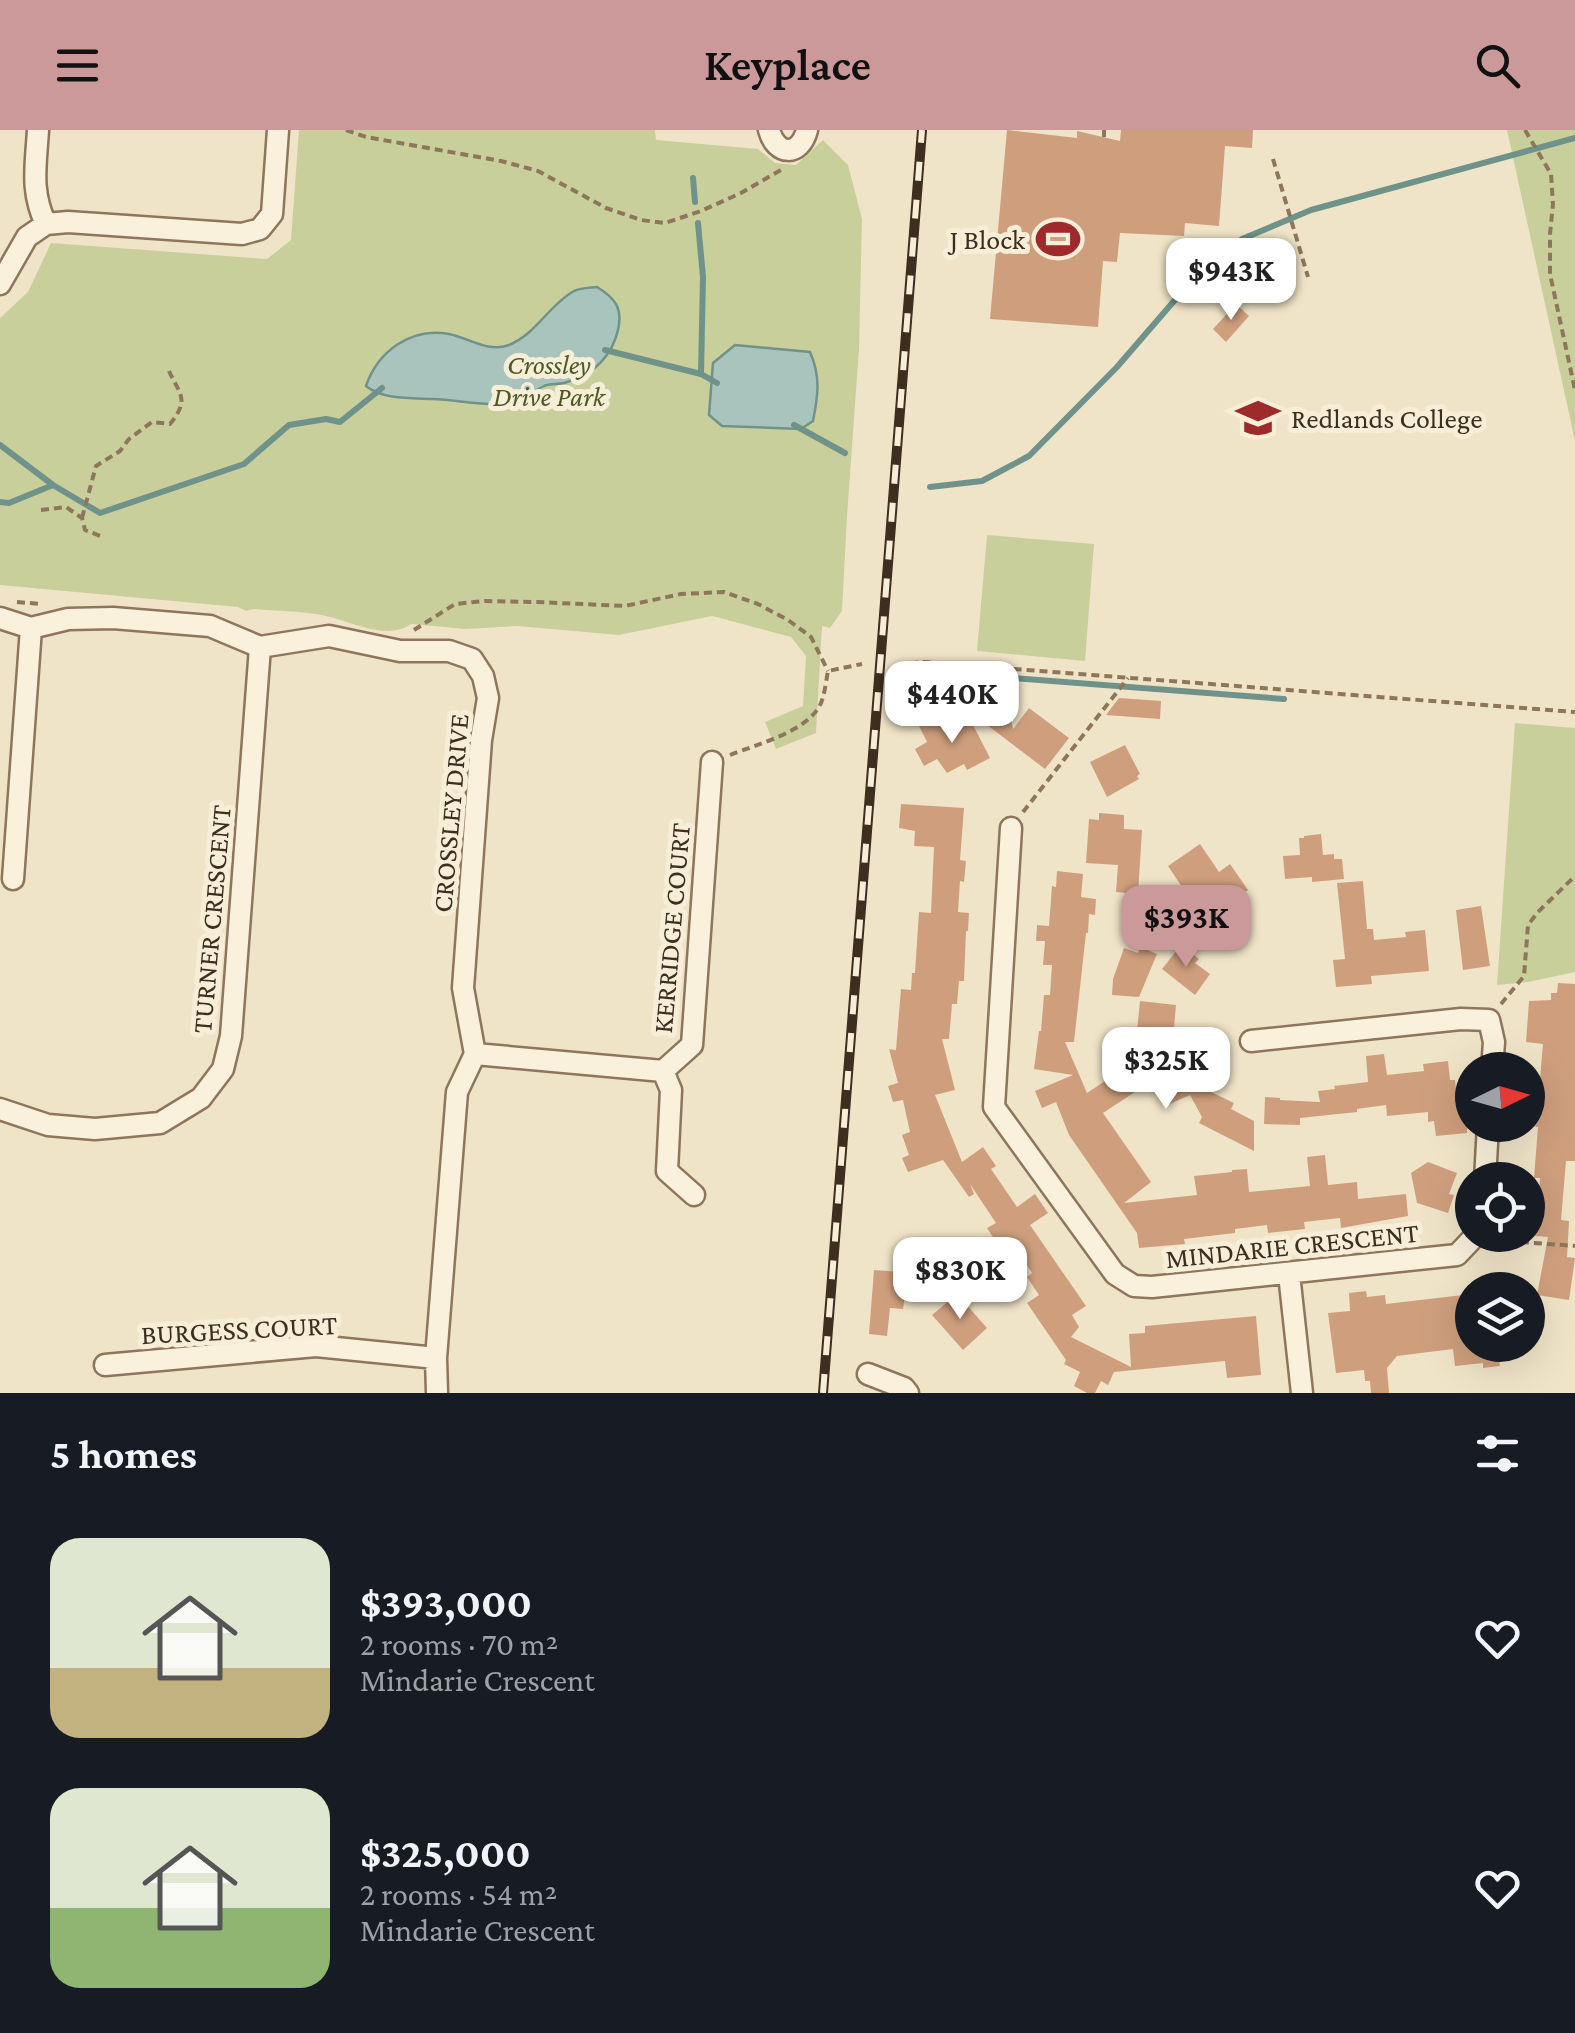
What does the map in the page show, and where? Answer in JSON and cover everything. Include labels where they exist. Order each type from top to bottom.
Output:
[{"type":"street","points":[[38,130],[34,184],[36,204],[46,224]]},
{"type":"street","points":[[0,284],[27,237],[46,224],[68,222],[242,234],[260,228],[272,214],[278,130]]},
{"type":"street","points":[[769,130],[773,143],[787,150],[802,144],[807,130]]},
{"type":"street","points":[[0,618],[30,628],[68,620],[113,618],[210,626],[260,647]]},
{"type":"street","points":[[13,879],[30,628]]},
{"type":"street","name":"CROSSLEY DRIVE","points":[[260,647],[328,636],[400,651],[448,651],[472,659],[483,676],[488,698],[481,740],[463,988],[475,1054]]},
{"type":"street","name":"TURNER CRESCENT","points":[[0,1109],[48,1125],[96,1129],[160,1123],[202,1098],[222,1069],[231,1036],[260,647]]},
{"type":"street","name":"KERRIDGE COURT","points":[[694,1196],[667,1171],[671,1090],[663,1071],[692,1045],[712,762]]},
{"type":"street","name":"MINDARIE CRESCENT","points":[[1011,828],[994,1107],[1115,1274],[1134,1286],[1152,1287],[1460,1252]]},
{"type":"street","points":[[1251,1042],[1461,1019],[1489,1020],[1493,1052]]},
{"type":"street","points":[[437,1393],[436,1358],[457,1092],[475,1054],[663,1071]]},
{"type":"street","points":[[1289,1274],[1302,1393]]},
{"type":"street","name":"BURGESS COURT","points":[[105,1365],[316,1346],[436,1358]]},
{"type":"street","points":[[868,1374],[908,1393]]},
{"type":"path","points":[[346,130],[538,171],[606,208],[641,220],[665,223],[741,194],[783,168]]},
{"type":"path","points":[[1104,130],[1104,138]]},
{"type":"path","points":[[1524,130],[1551,174],[1554,204],[1550,274],[1575,390]]},
{"type":"path","points":[[1273,159],[1308,277]]},
{"type":"path","points":[[103,538],[85,530],[82,518],[96,466],[120,451],[152,422],[170,424],[180,410],[181,391],[168,371]]},
{"type":"path","points":[[41,510],[66,507],[82,518]]},
{"type":"path","points":[[408,634],[455,604],[485,601],[625,606],[681,594],[724,592],[758,604],[812,637],[828,670],[822,701],[801,726],[712,762]]},
{"type":"path","points":[[15,602],[44,604]]},
{"type":"path","points":[[897,665],[923,662],[1575,712]]},
{"type":"path","points":[[828,670],[862,664]]},
{"type":"path","points":[[1011,828],[1129,678]]},
{"type":"path","points":[[1489,1020],[1524,976],[1528,926],[1575,876]]},
{"type":"path","points":[[1545,1243],[1575,1246]]},
{"type":"green space","name":"Crossley Drive Park","points":[[299,130],[655,130],[656,140],[758,149],[775,163],[796,165],[823,140],[848,165],[862,219],[859,349],[842,611],[830,628],[822,626],[816,733],[776,749],[765,722],[803,706],[806,656],[791,637],[712,616],[619,635],[517,626],[465,629],[411,624],[380,631],[308,613],[246,611],[238,607],[0,585],[0,318],[28,292],[51,243],[267,259],[291,240]]},
{"type":"green space","points":[[1507,130],[1575,130],[1575,441]]},
{"type":"green space","points":[[987,535],[1094,544],[1085,661],[977,651]]},
{"type":"green space","points":[[1515,723],[1575,728],[1575,972],[1497,985]]},
{"type":"water","points":[[597,287],[616,304],[618,330],[606,356],[576,379],[544,386],[520,400],[502,404],[398,397],[366,386],[379,362],[409,338],[435,333],[486,346],[509,345],[527,334],[574,291]]},
{"type":"water","points":[[735,345],[810,352],[817,386],[813,421],[801,429],[722,426],[709,415],[713,363]]},
{"type":"building","name":"J Block","points":[[1007,130],[1077,138],[1077,131],[1120,141],[1121,130],[1253,130],[1252,148],[1225,146],[1219,226],[1185,223],[1184,236],[1120,233],[1117,262],[1103,261],[1098,327],[990,319]]},
{"type":"building","points":[[1236,304],[1249,316],[1226,342],[1213,329]]},
{"type":"building","points":[[1006,692],[1013,729],[1029,708],[1069,738],[1045,769],[974,715],[991,706],[989,695]]},
{"type":"building","points":[[1119,698],[1161,701],[1160,719],[1106,715]]},
{"type":"building","points":[[969,717],[990,758],[967,770],[964,764],[947,773],[937,759],[924,766],[915,749],[927,742],[919,726],[936,718],[943,731]]},
{"type":"building","points":[[1125,745],[1139,779],[1107,797],[1090,762]]},
{"type":"building","points":[[901,804],[964,808],[960,860],[966,861],[958,912],[969,913],[964,981],[959,981],[957,1004],[952,1004],[949,1039],[942,1039],[955,1090],[935,1095],[962,1162],[983,1147],[996,1166],[991,1169],[1017,1207],[1035,1194],[1048,1213],[1030,1225],[1086,1306],[1072,1315],[1079,1327],[1071,1337],[1131,1367],[1129,1334],[1145,1333],[1145,1326],[1256,1316],[1261,1375],[1227,1378],[1225,1361],[1114,1372],[1108,1385],[1101,1381],[1095,1393],[1074,1386],[1080,1372],[1064,1364],[1066,1360],[1027,1303],[1039,1295],[1027,1277],[1032,1273],[1011,1240],[999,1246],[987,1228],[996,1223],[970,1184],[974,1194],[969,1197],[943,1160],[908,1172],[902,1158],[909,1155],[902,1135],[910,1132],[903,1100],[893,1102],[888,1086],[898,1083],[889,1049],[896,1050],[901,989],[911,990],[915,973],[919,912],[931,913],[934,847],[914,846],[915,831],[899,828]]},
{"type":"building","points":[[1099,813],[1124,815],[1124,829],[1142,830],[1138,894],[1116,892],[1118,865],[1086,863],[1089,819],[1099,820]]},
{"type":"building","points":[[1321,834],[1323,855],[1334,854],[1334,859],[1342,859],[1344,879],[1285,879],[1283,856],[1300,855],[1299,838]]},
{"type":"building","points":[[1200,844],[1219,872],[1230,864],[1248,890],[1212,917],[1209,913],[1202,917],[1168,866]]},
{"type":"building","points":[[1057,871],[1083,874],[1081,897],[1096,899],[1095,915],[1089,914],[1086,933],[1074,1042],[1065,1042],[1087,1093],[1132,1063],[1126,1030],[1137,1031],[1140,1001],[1176,1005],[1171,1062],[1195,1049],[1214,1085],[1209,1091],[1234,1103],[1231,1109],[1254,1121],[1254,1151],[1199,1123],[1202,1117],[1190,1095],[1165,1106],[1150,1082],[1103,1113],[1151,1182],[1124,1203],[1197,1195],[1194,1176],[1232,1170],[1247,1169],[1249,1192],[1310,1186],[1307,1157],[1325,1155],[1328,1185],[1357,1182],[1358,1199],[1406,1194],[1408,1216],[1341,1228],[1340,1218],[1304,1222],[1305,1229],[1268,1233],[1267,1225],[1184,1239],[1185,1244],[1139,1248],[1137,1233],[1069,1135],[1056,1102],[1042,1108],[1035,1091],[1073,1075],[1034,1069],[1044,995],[1050,995],[1052,965],[1043,965],[1045,941],[1036,941],[1037,925],[1049,926]]},
{"type":"building","points":[[1363,881],[1367,929],[1373,929],[1374,940],[1406,937],[1405,932],[1425,930],[1429,971],[1371,976],[1372,984],[1336,987],[1333,960],[1345,959],[1337,883]]},
{"type":"building","points":[[1481,906],[1490,966],[1463,970],[1456,910]]},
{"type":"building","points":[[1181,945],[1210,974],[1195,995],[1162,969]]},
{"type":"building","points":[[1140,947],[1157,954],[1139,997],[1112,995],[1124,948],[1138,953]]},
{"type":"building","points":[[1558,983],[1575,984],[1575,1161],[1566,1161],[1561,1220],[1569,1221],[1567,1257],[1575,1258],[1569,1300],[1545,1296],[1545,1272],[1541,1272],[1548,1237],[1545,1162],[1535,1162],[1537,1142],[1545,1142],[1545,1052],[1543,1044],[1526,1042],[1529,1001],[1551,1000],[1551,993],[1557,993]]},
{"type":"building","points":[[1384,1054],[1387,1075],[1424,1071],[1423,1064],[1448,1061],[1450,1080],[1455,1080],[1455,1134],[1436,1136],[1434,1121],[1428,1122],[1428,1112],[1387,1116],[1386,1105],[1300,1118],[1300,1125],[1264,1124],[1265,1097],[1320,1102],[1318,1091],[1368,1082],[1366,1056]]},
{"type":"building","points":[[1428,1162],[1455,1172],[1448,1213],[1417,1203],[1411,1173]]},
{"type":"building","points":[[913,1243],[958,1260],[952,1276],[923,1265],[919,1301],[906,1286],[903,1309],[890,1308],[887,1336],[869,1334],[874,1270],[901,1272]]},
{"type":"building","points":[[1349,1293],[1385,1295],[1386,1304],[1455,1296],[1455,1362],[1499,1362],[1500,1366],[1455,1366],[1453,1349],[1397,1356],[1387,1368],[1389,1393],[1371,1393],[1364,1370],[1336,1373],[1328,1313],[1350,1311]]},
{"type":"building","points":[[957,1294],[987,1328],[963,1350],[932,1315]]},
{"type":"waterway","points":[[930,487],[982,481],[1029,456],[1117,367],[1187,286],[1242,239],[1311,210],[1575,138]]},
{"type":"waterway","points":[[693,178],[695,202]]},
{"type":"waterway","points":[[698,223],[703,277],[701,374]]},
{"type":"waterway","points":[[605,350],[701,374],[717,383]]},
{"type":"waterway","points":[[0,445],[53,485],[100,513],[244,464],[289,425],[326,419],[340,422],[382,388]]},
{"type":"waterway","points":[[794,425],[845,453]]},
{"type":"waterway","points":[[0,502],[9,503],[53,485]]},
{"type":"waterway","points":[[924,671],[1284,699]]},
{"type":"railway","points":[[823,1393],[922,130]]},
{"type":"place","name":"J Block","points":[[1058,239]]},
{"type":"place","name":"Redlands College","points":[[1258,418]]}]
